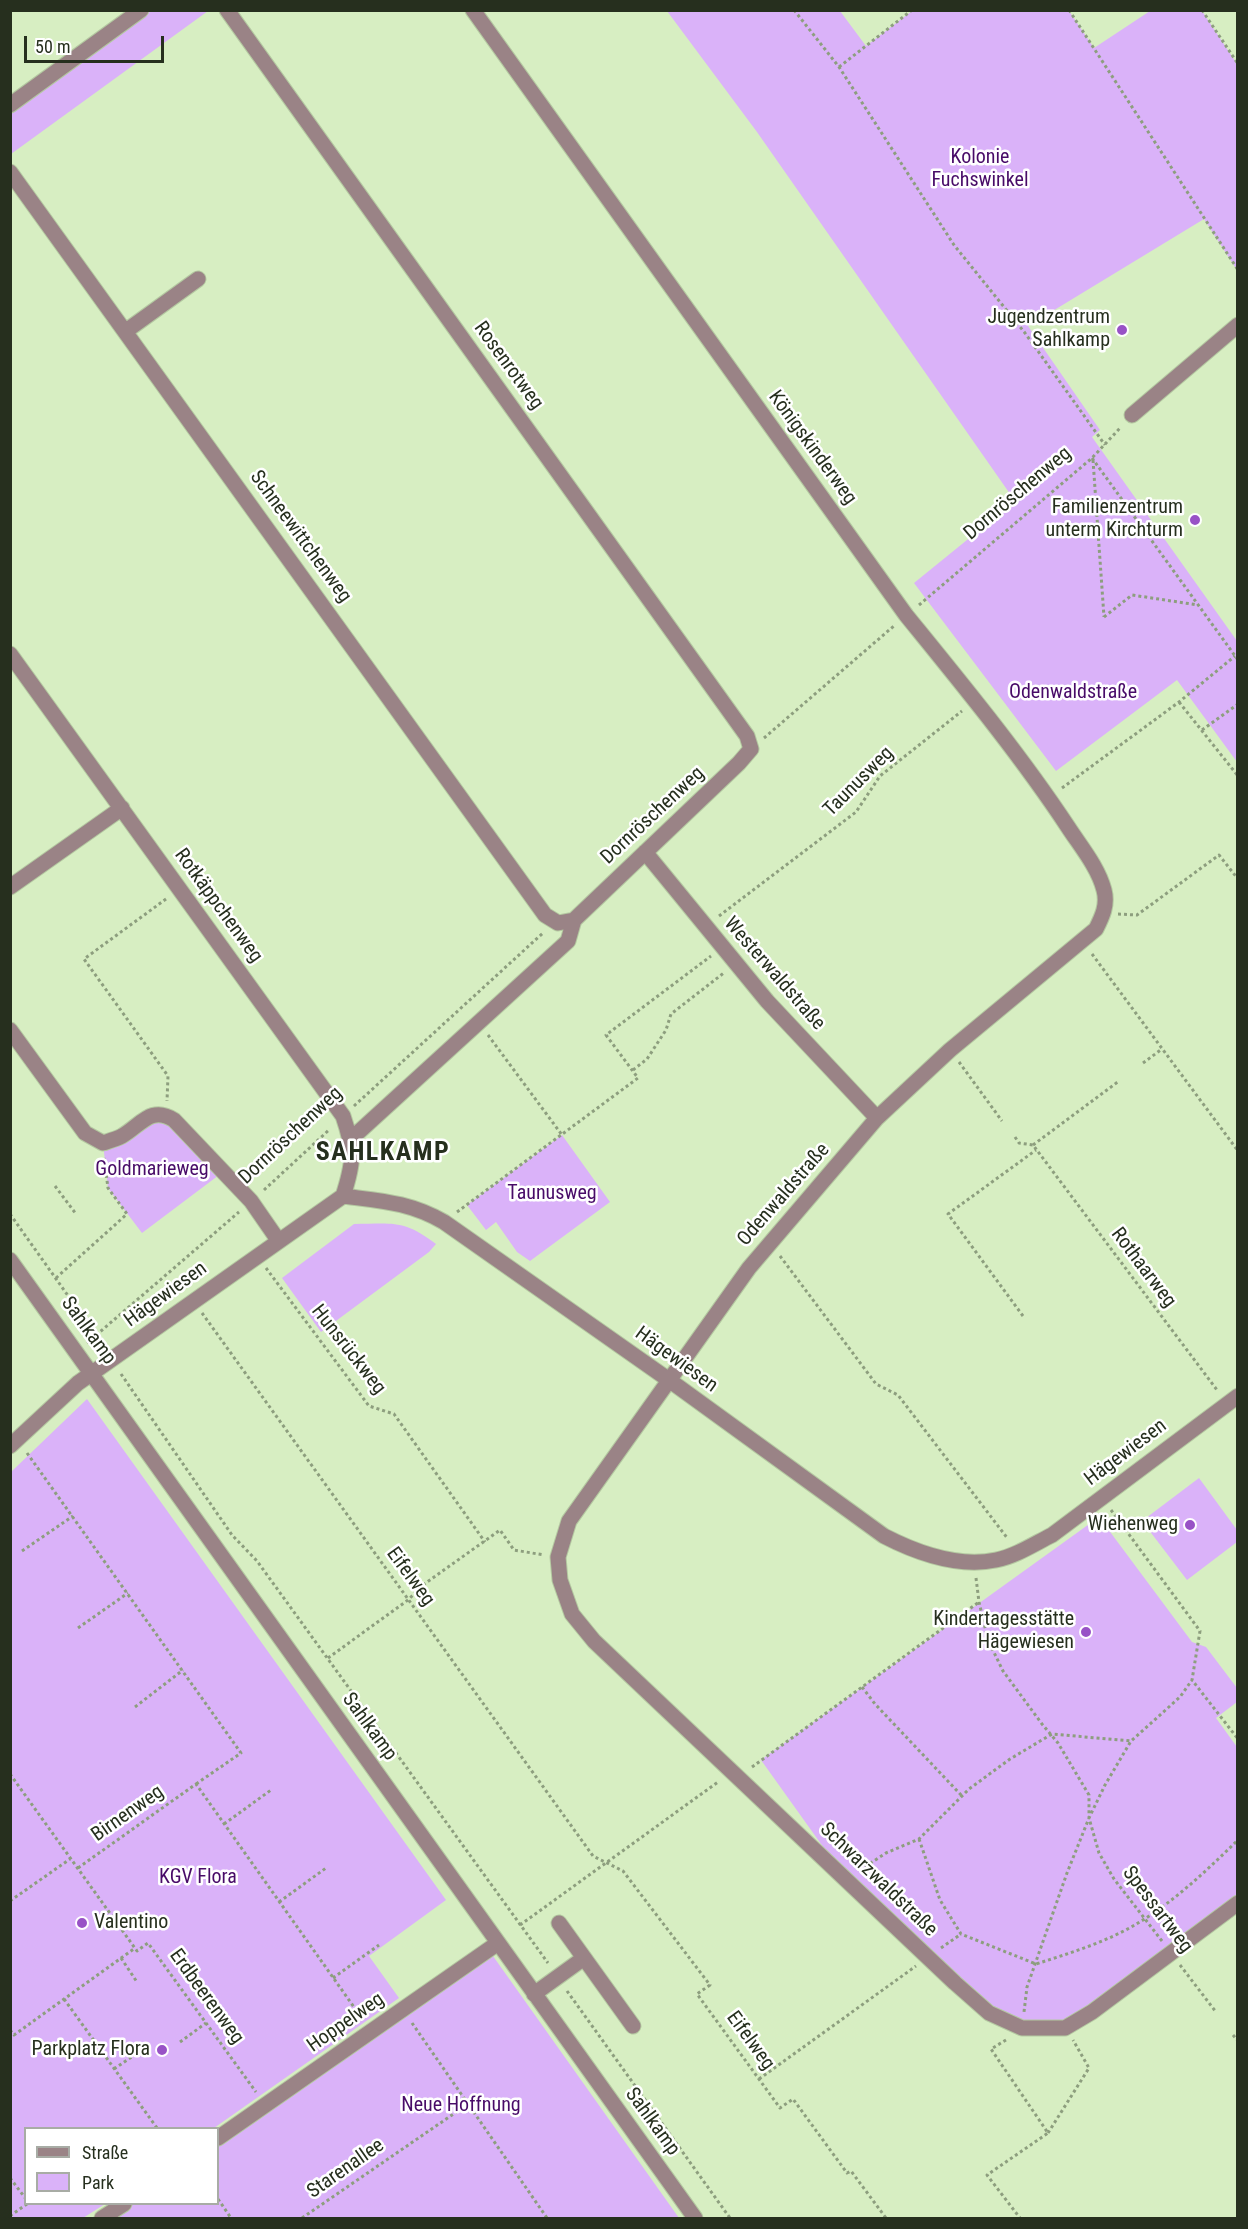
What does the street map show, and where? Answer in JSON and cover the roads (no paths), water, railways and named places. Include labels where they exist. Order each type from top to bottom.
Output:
[{"type":"street","points":[[10,105],[141,10]]},
{"type":"street","name":"Rosenrotweg","points":[[227,10],[747,736],[751,749]]},
{"type":"street","name":"Königskinderweg","points":[[473,10],[906,615],[976,701],[1049,798],[1098,872],[1105,892],[1104,913]]},
{"type":"street","name":"Schneewittchenweg","points":[[10,171],[545,915],[558,923],[574,920]]},
{"type":"street","points":[[126,331],[198,279]]},
{"type":"street","points":[[1132,414],[1238,325]]},
{"type":"street","name":"Rotkäppchenweg","points":[[10,654],[343,1116],[351,1139],[352,1169],[343,1196]]},
{"type":"street","name":"Dornröschenweg","points":[[574,920],[739,764],[751,749]]},
{"type":"street","points":[[10,887],[122,808]]},
{"type":"street","name":"Westerwaldstraße","points":[[645,852],[767,1001],[878,1118]]},
{"type":"street","name":"Odenwaldstraße","points":[[558,1557],[569,1521],[749,1268],[770,1243],[878,1118],[950,1050],[1083,941],[1096,929],[1104,913]]},
{"type":"street","points":[[351,1139],[568,941],[574,920]]},
{"type":"street","points":[[10,1030],[85,1133],[103,1143],[120,1137],[152,1114],[166,1115],[174,1120],[251,1201],[278,1240]]},
{"type":"street","name":"Hägewiesen","points":[[14,1443],[78,1383],[343,1196],[402,1204],[424,1210],[444,1222],[669,1380],[884,1536],[914,1551],[943,1558],[974,1562],[996,1560],[1052,1535],[1232,1400]]},
{"type":"street","name":"Sahlkamp","points":[[10,1260],[695,2218]]},
{"type":"street","name":"Schwarzwaldstraße","points":[[558,1557],[560,1580],[572,1614],[594,1641],[989,2013],[1022,2028],[1065,2028],[1092,2012],[1238,1903]]},
{"type":"street","points":[[559,1923],[633,2026]]},
{"type":"street","name":"Hoppelweg","points":[[219,2137],[498,1943]]},
{"type":"street","points":[[534,1994],[584,1958]]},
{"type":"street","points":[[102,2218],[122,2205]]},
{"type":"place","name":"Jugendzentrum Sahlkamp","points":[[1122,330]]},
{"type":"place","name":"Familienzentrum unterm Kirchturm","points":[[1195,520]]},
{"type":"place","name":"Wiehenweg","points":[[1190,1525]]},
{"type":"place","name":"Kindertagesstätte Hägewiesen","points":[[1086,1632]]},
{"type":"place","name":"Valentino","points":[[82,1923]]},
{"type":"place","name":"Parkplatz Flora","points":[[162,2050]]},
{"type":"district","name":"SAHLKAMP","points":[[383,1153]]},
{"type":"park label","name":"Kolonie Fuchswinkel","points":[[980,170]]},
{"type":"park label","name":"Goldmarieweg","points":[[152,1170]]},
{"type":"park label","name":"Taunusweg","points":[[552,1194]]},
{"type":"park label","name":"KGV Flora","points":[[198,1878]]},
{"type":"park label","name":"Neue Hoffnung","points":[[461,2106]]}]
